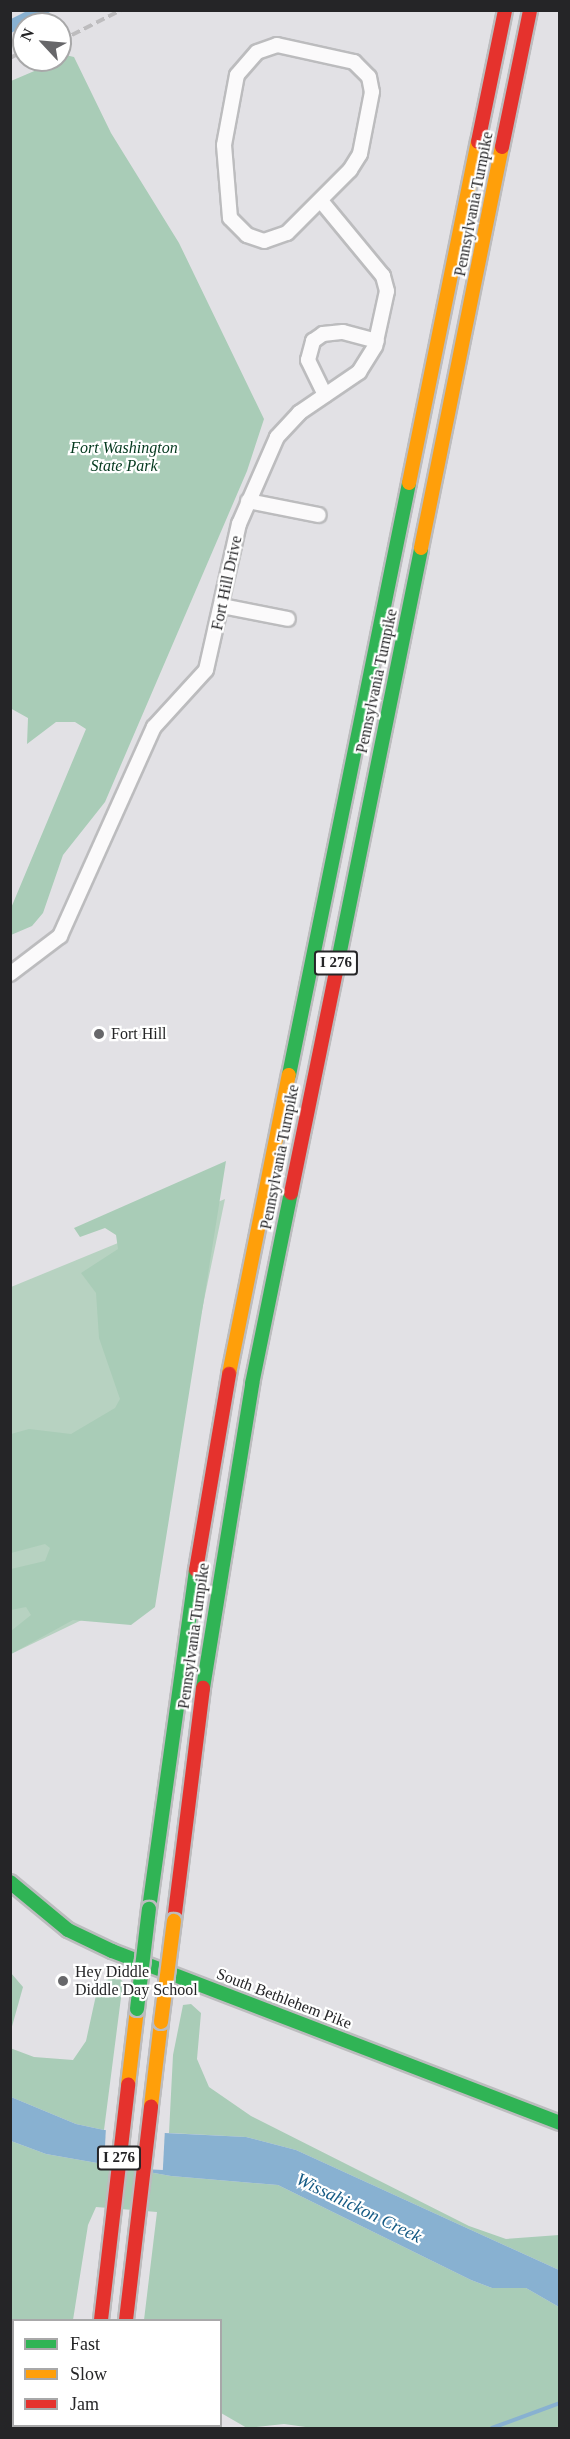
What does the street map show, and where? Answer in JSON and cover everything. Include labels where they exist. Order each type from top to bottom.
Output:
[{"type":"main road","name":"Pennsylvania Turnpike","points":[[101,2319],[149,1909],[183,1645],[227,1382],[505,10]]},
{"type":"main road","name":"Pennsylvania Turnpike","points":[[126,2319],[208,1645],[252,1384],[530,10]]},
{"type":"main road","name":"South Bethlehem Pike","points":[[10,1882],[68,1930],[112,1951],[560,2123]]},
{"type":"street","points":[[276,45],[349,60],[369,77],[371,100],[360,154],[322,202],[287,233],[264,241],[240,230],[227,210],[224,145],[230,90],[249,59],[276,45]]},
{"type":"street","name":"Fort Hill Drive","points":[[10,974],[54,945],[69,922],[154,727],[209,664],[248,501],[284,427],[359,372],[377,342],[387,291],[383,276],[322,202]]},
{"type":"street","points":[[325,395],[308,360],[318,337],[343,332],[377,342]]},
{"type":"street","points":[[248,501],[319,515]]},
{"type":"street","points":[[222,606],[288,619]]},
{"type":"green space","name":"Fort Washington State Park","points":[[72,57],[74,57],[111,133],[179,243],[264,419],[247,471],[105,802],[63,855],[43,913],[32,926],[11,935],[11,908],[86,729],[75,722],[56,722],[27,744],[28,718],[10,708],[11,81],[32,72],[72,72]]},
{"type":"green space","points":[[226,1161],[155,1607],[131,1625],[73,1620],[11,1654],[11,1631],[31,1615],[26,1607],[11,1610],[11,1569],[45,1561],[50,1548],[45,1544],[11,1553],[11,1434],[29,1429],[71,1434],[115,1408],[120,1399],[99,1338],[96,1293],[81,1273],[118,1249],[116,1235],[105,1228],[80,1237],[74,1228]]},
{"type":"green space","points":[[225,1199],[186,1387],[90,1616],[11,1654],[11,1287]]},
{"type":"green space","points":[[11,1973],[23,1987],[11,2030]]},
{"type":"green space","points":[[116,1974],[123,1982],[104,2130],[76,2124],[11,2097],[10,2048],[34,2057],[73,2060],[86,2041],[98,1986]]},
{"type":"green space","points":[[191,2004],[201,2013],[197,2059],[209,2087],[251,2116],[469,2226],[506,2239],[559,2235],[559,2270],[296,2150],[246,2137],[169,2133],[173,2055],[183,2005]]},
{"type":"green space","points":[[11,2141],[46,2154],[171,2176],[278,2185],[471,2280],[492,2288],[526,2288],[559,2307],[559,2428],[313,2428],[284,2424],[247,2428],[222,2414],[222,2319],[144,2319],[157,2212],[96,2207],[88,2225],[73,2319],[12,2319],[12,2427],[63,2428],[11,2428]]},
{"type":"water","points":[[27,11],[52,11],[50,12],[25,12]]},
{"type":"water","name":"Wissahickon Creek","points":[[11,2097],[76,2124],[104,2130],[246,2137],[296,2150],[559,2270],[559,2307],[526,2288],[492,2288],[471,2280],[278,2185],[171,2176],[46,2154],[11,2141]]},
{"type":"pier","points":[[106,2127],[165,2130],[163,2170],[104,2167]]},
{"type":"waterway","points":[[492,2428],[560,2403]]},
{"type":"railway","points":[[72,35],[121,10]]},
{"type":"traffic: fast","points":[[289,1075],[409,483]]},
{"type":"traffic: fast","points":[[336,971],[421,548]]},
{"type":"traffic: fast","points":[[203,1688],[252,1384],[291,1193]]},
{"type":"traffic: fast","points":[[149,1909],[196,1570]]},
{"type":"traffic: fast","points":[[10,1882],[68,1930],[112,1951],[560,2123]]},
{"type":"traffic: fast","points":[[137,2009],[149,1909]]},
{"type":"traffic: slow","points":[[409,483],[478,142]]},
{"type":"traffic: slow","points":[[421,548],[502,147]]},
{"type":"traffic: slow","points":[[229,1374],[289,1075]]},
{"type":"traffic: slow","points":[[161,2022],[174,1921]]},
{"type":"traffic: slow","points":[[128,2085],[137,2009]]},
{"type":"traffic: slow","points":[[151,2106],[161,2022]]},
{"type":"traffic: jam","points":[[478,142],[505,10]]},
{"type":"traffic: jam","points":[[502,147],[530,10]]},
{"type":"traffic: jam","points":[[291,1193],[336,971]]},
{"type":"traffic: jam","points":[[196,1570],[229,1374]]},
{"type":"traffic: jam","points":[[174,1921],[203,1688]]},
{"type":"traffic: jam","points":[[101,2319],[128,2085]]},
{"type":"traffic: jam","points":[[126,2319],[151,2106]]},
{"type":"place","name":"Fort Hill","points":[[99,1034]]},
{"type":"place","name":"Hey Diddle Diddle Day School","points":[[63,1981]]}]
